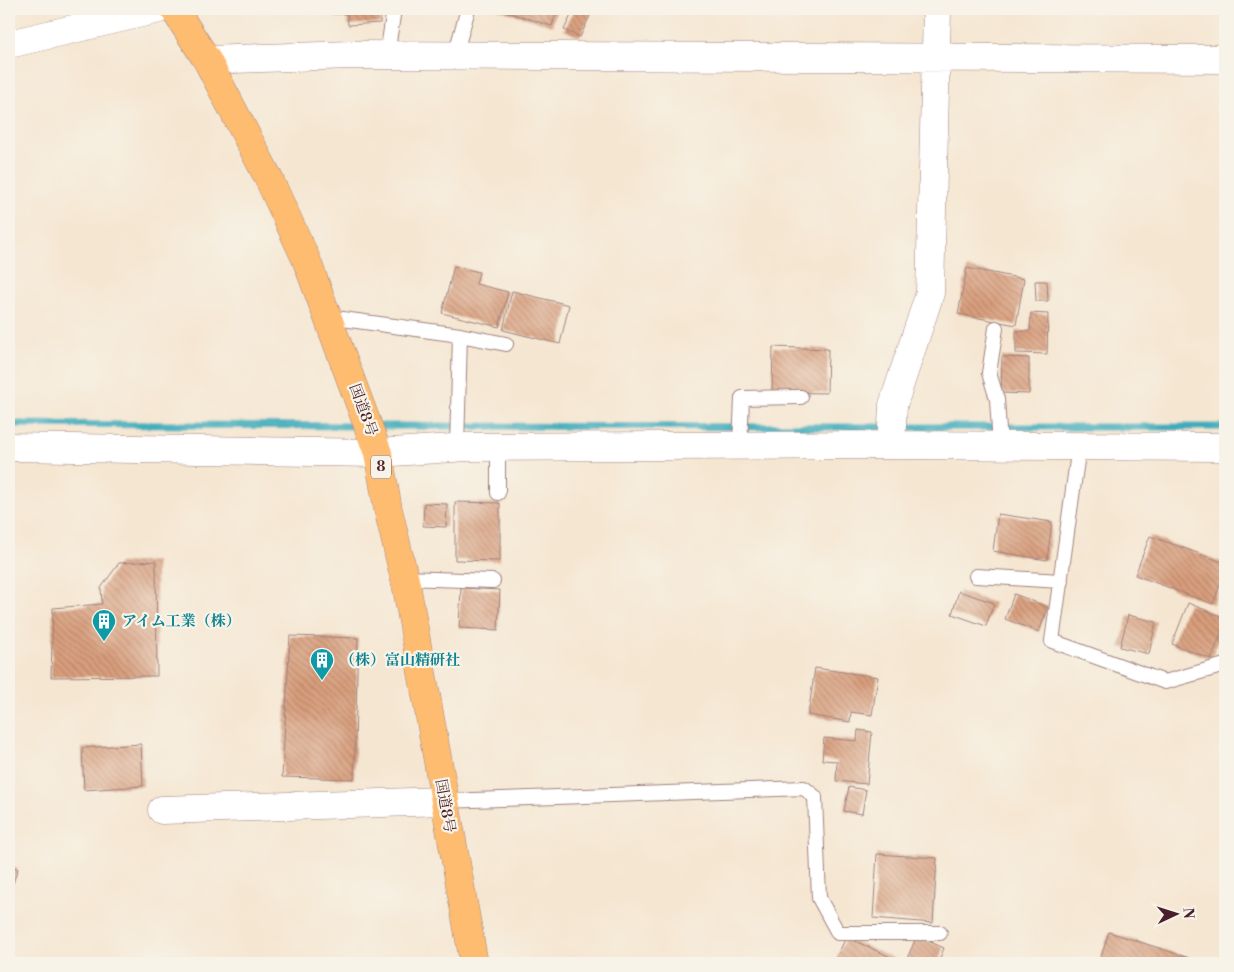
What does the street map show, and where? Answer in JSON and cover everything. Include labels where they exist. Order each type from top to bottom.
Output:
[{"type":"highway","name":"国道8号","points":[[174,9],[207,60],[268,178],[306,259],[378,453],[388,509],[404,578],[474,963]]},
{"type":"street","points":[[9,44],[158,9]]},
{"type":"street","points":[[891,445],[893,405],[930,293],[936,9]]},
{"type":"street","points":[[207,60],[351,55],[1225,59]]},
{"type":"street","points":[[9,447],[378,453],[457,447],[891,445],[1225,447]]},
{"type":"street","points":[[162,810],[444,801]]},
{"type":"lane","points":[[387,55],[394,9]]},
{"type":"lane","points":[[455,55],[468,9]]},
{"type":"lane","points":[[328,317],[460,335],[506,344]]},
{"type":"lane","points":[[996,328],[989,373],[997,399],[1000,446]]},
{"type":"lane","points":[[457,447],[460,335]]},
{"type":"lane","points":[[740,446],[742,398],[801,397]]},
{"type":"lane","points":[[1079,446],[1052,641],[1165,682],[1225,665]]},
{"type":"lane","points":[[498,447],[498,493]]},
{"type":"lane","points":[[976,576],[1061,581]]},
{"type":"lane","points":[[404,578],[493,581]]},
{"type":"lane","points":[[444,801],[804,788],[815,797],[819,898],[838,933],[940,934]]},
{"type":"building","points":[[331,9],[380,9],[380,23],[348,25],[347,14],[331,14]]},
{"type":"building","points":[[497,9],[557,9],[552,26]]},
{"type":"building","points":[[574,9],[593,9],[580,37],[564,30]]},
{"type":"building","points":[[454,266],[479,272],[476,284],[508,292],[499,327],[442,313]]},
{"type":"building","points":[[967,268],[1024,279],[1016,325],[958,314]]},
{"type":"building","points":[[1035,281],[1047,281],[1048,301],[1036,301]]},
{"type":"building","points":[[512,291],[569,305],[560,344],[503,330]]},
{"type":"building","points":[[1031,313],[1048,314],[1047,354],[1016,353],[1016,331],[1030,331]]},
{"type":"building","points":[[773,347],[828,349],[827,393],[772,392]]},
{"type":"building","points":[[1002,357],[1029,358],[1029,394],[1001,393]]},
{"type":"building","points":[[455,502],[500,503],[500,561],[455,560]]},
{"type":"building","points":[[424,503],[447,504],[446,527],[423,526]]},
{"type":"building","points":[[998,514],[1052,522],[1047,560],[993,551]]},
{"type":"building","points":[[1150,536],[1225,563],[1225,571],[1213,604],[1135,575]]},
{"type":"building","name":"アイム工業（株）","points":[[156,561],[157,676],[51,677],[53,608],[102,604],[101,588],[119,563]]},
{"type":"building","points":[[461,588],[500,590],[498,630],[459,628]]},
{"type":"building","points":[[959,591],[994,603],[986,626],[952,614]]},
{"type":"building","points":[[1014,594],[1048,607],[1039,632],[1005,619]]},
{"type":"building","points":[[1188,603],[1225,618],[1225,624],[1211,659],[1172,644]]},
{"type":"building","points":[[1128,615],[1156,622],[1149,654],[1120,647]]},
{"type":"building","name":"（株）富山精研社","points":[[290,636],[358,638],[354,779],[282,777]]},
{"type":"building","points":[[815,668],[878,677],[872,715],[851,712],[850,722],[808,715]]},
{"type":"building","points":[[858,730],[872,732],[867,784],[836,781],[837,761],[822,760],[824,738],[857,741]]},
{"type":"building","points":[[141,744],[143,786],[84,790],[82,748]]},
{"type":"building","points":[[849,787],[866,790],[862,814],[844,811]]},
{"type":"building","points":[[877,854],[937,858],[933,923],[873,918]]},
{"type":"building","points":[[9,865],[18,869],[9,894]]},
{"type":"building","points":[[1109,932],[1199,961],[1198,963],[1099,963]]},
{"type":"building","points":[[917,936],[944,948],[938,963],[905,963]]},
{"type":"building","points":[[846,937],[904,963],[834,963]]},
{"type":"waterway","points":[[9,424],[361,426]]},
{"type":"waterway","points":[[374,426],[886,427]]},
{"type":"waterway","points":[[897,427],[1225,427]]},
{"type":"place","name":"アイム工業（株）","points":[[104,642]]},
{"type":"place","name":"（株）富山精研社","points":[[322,681]]}]
